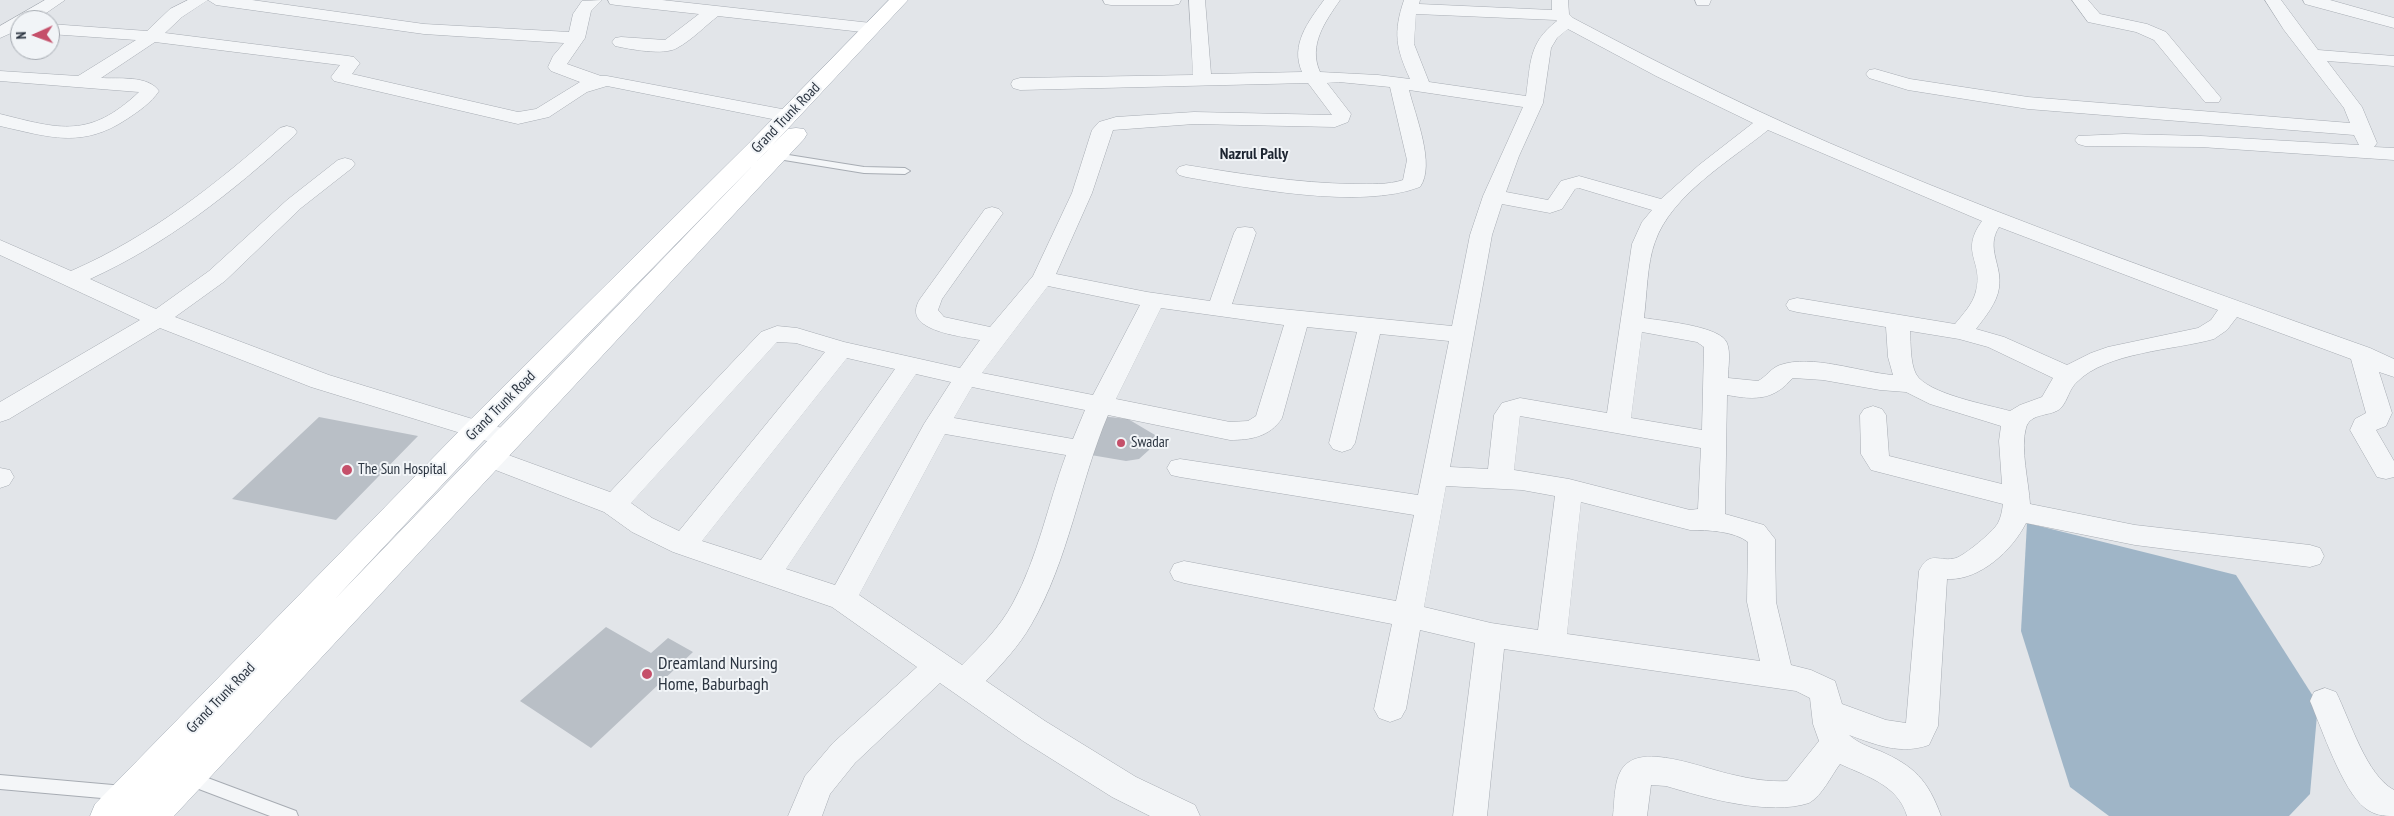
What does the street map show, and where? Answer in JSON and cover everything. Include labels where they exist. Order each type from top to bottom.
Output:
[{"type":"main road","name":"Grand Trunk Road","points":[[108,816],[477,430],[899,0]]},
{"type":"main road","name":"Grand Trunk Road","points":[[150,816],[776,156],[919,0]]},
{"type":"street","points":[[41,10],[57,0]]},
{"type":"street","points":[[81,82],[144,43],[176,13],[200,0]]},
{"type":"street","points":[[216,0],[424,29],[576,38]]},
{"type":"street","points":[[594,0],[581,11],[576,38],[557,61],[557,67],[596,81]]},
{"type":"street","points":[[624,0],[872,28]]},
{"type":"street","points":[[1110,0],[1173,0]]},
{"type":"street","points":[[1197,0],[1202,79]]},
{"type":"street","points":[[842,599],[937,424],[994,336],[1044,278],[1074,211],[1102,130],[1116,122],[1194,118],[1326,122],[1341,118],[1342,114],[1311,76],[1305,58],[1307,41],[1314,25],[1332,0]]},
{"type":"street","points":[[2080,0],[2094,18],[2140,28],[2160,36],[2212,98]]},
{"type":"street","points":[[2273,0],[2290,26],[2354,108],[2370,152]]},
{"type":"street","points":[[2311,0],[2394,23]]},
{"type":"street","points":[[1422,86],[1403,39],[1404,23],[1411,4],[1562,12],[1696,91],[1855,162],[1995,218],[2362,354],[2394,369]]},
{"type":"street","points":[[621,42],[654,46],[670,45],[714,11]]},
{"type":"street","points":[[1390,709],[1481,235],[1493,196],[1509,156],[1534,103],[1542,48],[1562,12]]},
{"type":"street","points":[[60,30],[151,36],[348,62],[351,64],[350,67],[340,77],[518,118],[540,116],[568,94],[583,85],[596,81],[662,90],[787,116]]},
{"type":"street","points":[[2313,55],[2394,61]]},
{"type":"street","points":[[1876,74],[1908,84],[2028,103],[2362,130]]},
{"type":"street","points":[[0,76],[140,86],[148,88],[150,91],[101,127],[77,135],[64,134],[0,120]]},
{"type":"street","points":[[1020,84],[1311,76],[1398,82],[1534,103]]},
{"type":"street","points":[[1186,171],[1260,184],[1343,190],[1401,188],[1413,183],[1417,160],[1398,82]]},
{"type":"street","points":[[1618,424],[1643,244],[1652,224],[1665,206],[1766,122]]},
{"type":"street","points":[[72,279],[115,260],[152,239],[229,182],[287,132]]},
{"type":"street","points":[[2085,140],[2195,139],[2394,154]]},
{"type":"street","points":[[0,413],[158,319],[217,276],[294,204],[345,164]]},
{"type":"street","points":[[1493,196],[1550,207],[1558,201],[1568,185],[1579,182],[1665,206]]},
{"type":"street","points":[[992,213],[931,299],[928,316],[936,323],[994,336]]},
{"type":"street","points":[[1961,332],[1988,292],[1988,279],[1981,247],[1982,236],[1995,218]]},
{"type":"street","points":[[1219,308],[1245,233]]},
{"type":"street","points":[[0,247],[158,319],[320,381],[477,430],[498,447],[577,489],[614,505],[642,526],[683,545],[768,572],[842,599],[1034,731],[1116,782],[1182,816]]},
{"type":"street","points":[[1044,278],[1095,290],[1154,300],[1298,318],[1462,335]]},
{"type":"street","points":[[964,683],[995,652],[1025,608],[1043,567],[1081,449],[1154,300]]},
{"type":"street","points":[[1798,305],[1961,332],[1996,342],[2068,375]]},
{"type":"street","points":[[1832,728],[1909,739],[1918,735],[1922,726],[1933,571],[1937,568],[1958,569],[1964,567],[2008,531],[2016,504],[2012,432],[2016,421],[2032,409],[2052,403],[2068,375],[2086,364],[2110,355],[2206,334],[2219,326],[2232,307]]},
{"type":"street","points":[[614,505],[769,337],[777,334],[792,335],[841,349],[966,378],[1230,431],[1249,431],[1261,428],[1269,418],[1298,318]]},
{"type":"street","points":[[1897,321],[1904,376],[1909,384]]},
{"type":"street","points":[[1631,323],[1704,336],[1716,344],[1713,503],[1711,514],[1703,520]]},
{"type":"street","points":[[1342,443],[1370,326]]},
{"type":"street","points":[[683,545],[841,349]]},
{"type":"street","points":[[2362,354],[2379,413],[2377,420],[2364,425],[2363,430],[2386,470]]},
{"type":"street","points":[[768,572],[910,365]]},
{"type":"street","points":[[1715,384],[1760,389],[1769,386],[1778,376],[1790,370],[1806,370],[1892,384],[1909,384],[1933,396],[2016,421]]},
{"type":"street","points":[[1500,479],[1507,415],[1511,409],[1520,407],[1542,409],[1715,441]]},
{"type":"street","points":[[1873,415],[1874,454],[1880,463],[2016,504],[2135,534],[2310,556]]},
{"type":"street","points":[[937,424],[1081,449]]},
{"type":"street","points":[[1180,468],[1428,507]]},
{"type":"street","points":[[1435,476],[1500,479],[1569,489],[1690,520],[1703,520],[1748,529],[1758,534],[1763,542],[1760,576],[1761,604],[1779,676]]},
{"type":"street","points":[[1551,643],[1569,489]]},
{"type":"street","points":[[1184,572],[1407,615],[1491,635],[1807,681],[1824,690],[1832,728],[1848,753],[1896,774],[1912,788],[1921,803],[1924,816]]},
{"type":"street","points":[[1470,816],[1491,635]]},
{"type":"street","points":[[805,816],[817,786],[844,753],[939,665]]},
{"type":"street","points":[[2325,700],[2361,780],[2376,797],[2394,807]]},
{"type":"street","points":[[1630,816],[1634,779],[1640,772],[1666,772],[1765,797],[1786,798],[1799,792],[1832,728]]},
{"type":"lane","points":[[776,156],[864,170],[905,171]]},
{"type":"lane","points":[[186,778],[290,816]]},
{"type":"lane","points":[[0,782],[129,794]]},
{"type":"water","points":[[2027,523],[2236,575],[2318,704],[2310,794],[2289,816],[2109,816],[2070,787],[2021,631]]},
{"type":"building","name":"Swadar","points":[[1100,416],[1128,419],[1155,435],[1149,450],[1139,459],[1126,461],[1085,454]]},
{"type":"building","points":[[319,417],[418,436],[336,520],[232,499]]},
{"type":"building","points":[[606,627],[651,653],[668,638],[693,652],[591,748],[520,701]]},
{"type":"place","name":"Swadar","points":[[1121,443]]},
{"type":"place","name":"The Sun Hospital","points":[[347,470]]},
{"type":"place","name":"Dreamland Nursing Home, Baburbagh","points":[[647,674]]},
{"type":"district","name":"Nazrul Pally","points":[[1254,154]]}]
